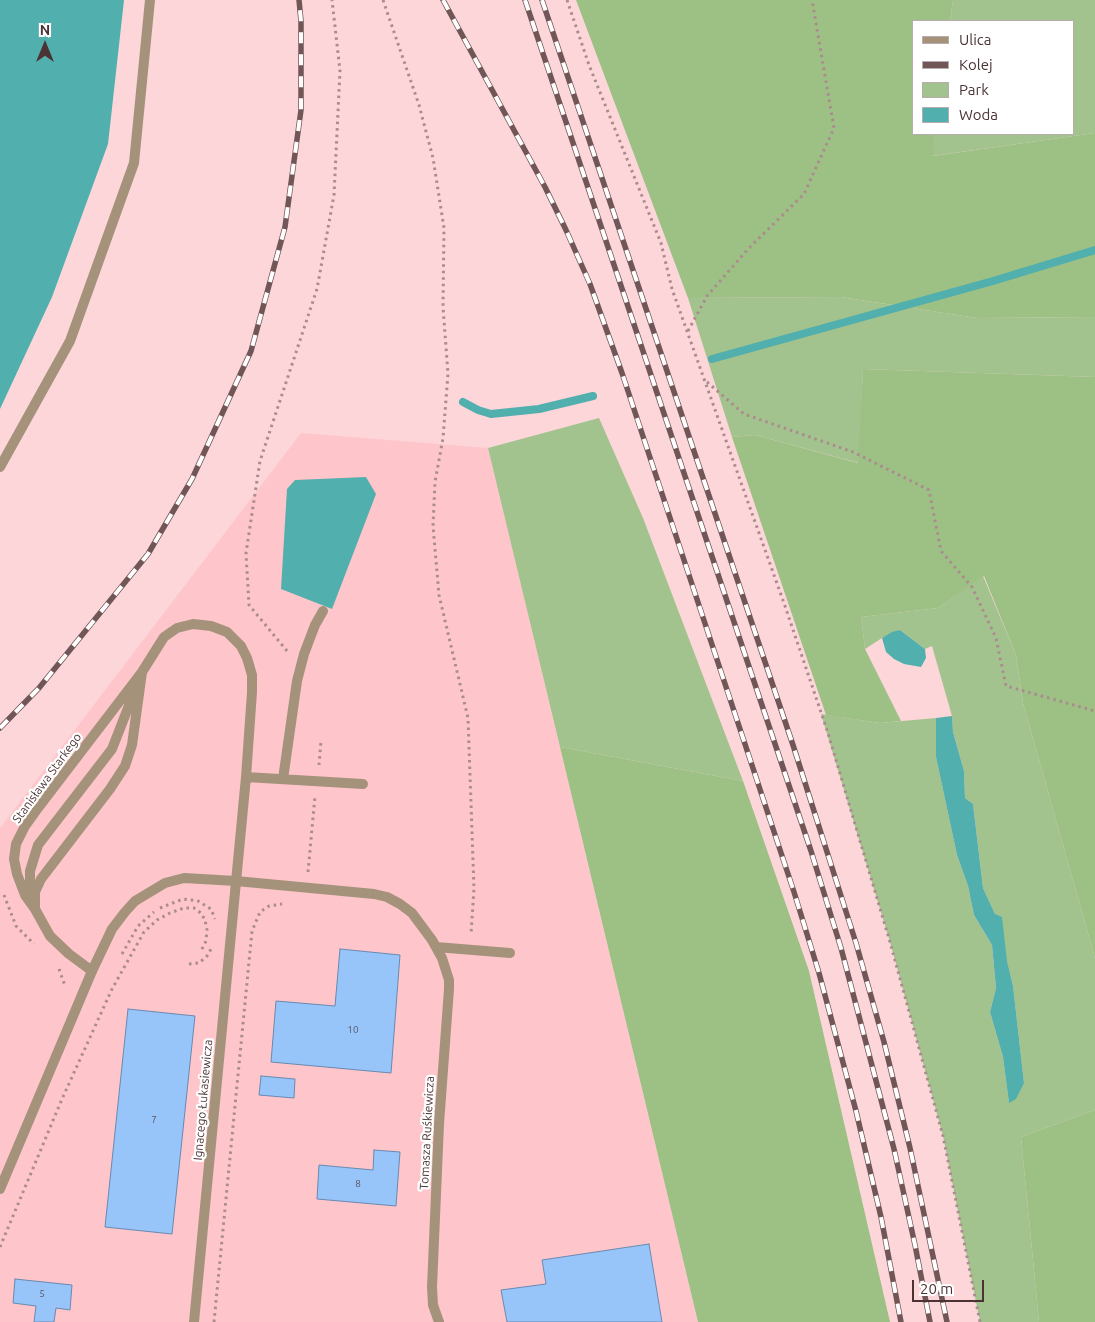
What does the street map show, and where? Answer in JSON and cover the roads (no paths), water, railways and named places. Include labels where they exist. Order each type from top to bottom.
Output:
[{"type":"street","points":[[0,467],[70,341],[134,163],[150,0]]},
{"type":"street","points":[[283,779],[290,723],[300,668],[315,625],[323,611]]},
{"type":"street","name":"Stanisława Starkego","points":[[92,971],[69,954],[50,936],[25,895],[17,874],[14,859],[16,844],[35,812],[142,672],[164,637],[177,628],[193,624],[211,626],[227,632],[240,646]]},
{"type":"street","name":"Ignacego Łukasiewicza","points":[[194,1322],[246,777],[252,692],[252,675],[247,658],[240,646]]},
{"type":"street","name":"Stanisława Starkego","points":[[34,909],[34,892],[41,879],[110,789],[125,766],[132,745],[142,672]]},
{"type":"street","name":"Stanisława Starkego","points":[[34,909],[30,892],[30,872],[38,845],[112,749],[142,672]]},
{"type":"street","points":[[246,777],[363,784]]},
{"type":"street","points":[[0,1189],[92,971],[112,929],[125,912],[135,901],[165,883],[184,878],[236,881]]},
{"type":"street","name":"Tomasza Ruśkiewicza","points":[[236,881],[374,894],[387,897],[412,913],[425,928],[442,958],[449,980],[432,1270],[433,1305],[439,1322]]},
{"type":"street","points":[[436,947],[510,952]]},
{"type":"water","points":[[0,0],[124,0],[108,144],[52,297],[0,409]]},
{"type":"water","points":[[366,477],[376,494],[332,609],[281,589],[287,489],[295,480]]},
{"type":"water","points":[[900,630],[925,649],[926,658],[921,667],[904,664],[886,652],[882,638]]},
{"type":"water","points":[[952,716],[953,732],[964,771],[965,798],[973,804],[983,888],[995,914],[1002,917],[1007,961],[1013,986],[1024,1083],[1016,1099],[1009,1103],[1003,1057],[990,1012],[996,988],[992,945],[974,915],[968,886],[957,855],[936,757],[936,718]]},
{"type":"waterway","points":[[712,359],[993,281],[1095,250]]},
{"type":"waterway","points":[[463,402],[491,414],[539,409],[593,396]]},
{"type":"railway","points":[[0,728],[39,688],[148,554],[192,479],[251,351],[285,227],[301,110],[301,21],[299,0]]},
{"type":"railway","points":[[443,0],[545,187],[566,230],[590,284],[622,373],[794,892],[819,973],[856,1111],[881,1217],[901,1322]]},
{"type":"railway","points":[[525,0],[811,851],[841,948],[894,1149],[930,1322]]},
{"type":"railway","points":[[542,0],[793,745],[856,943],[884,1042],[910,1148],[947,1322]]}]
